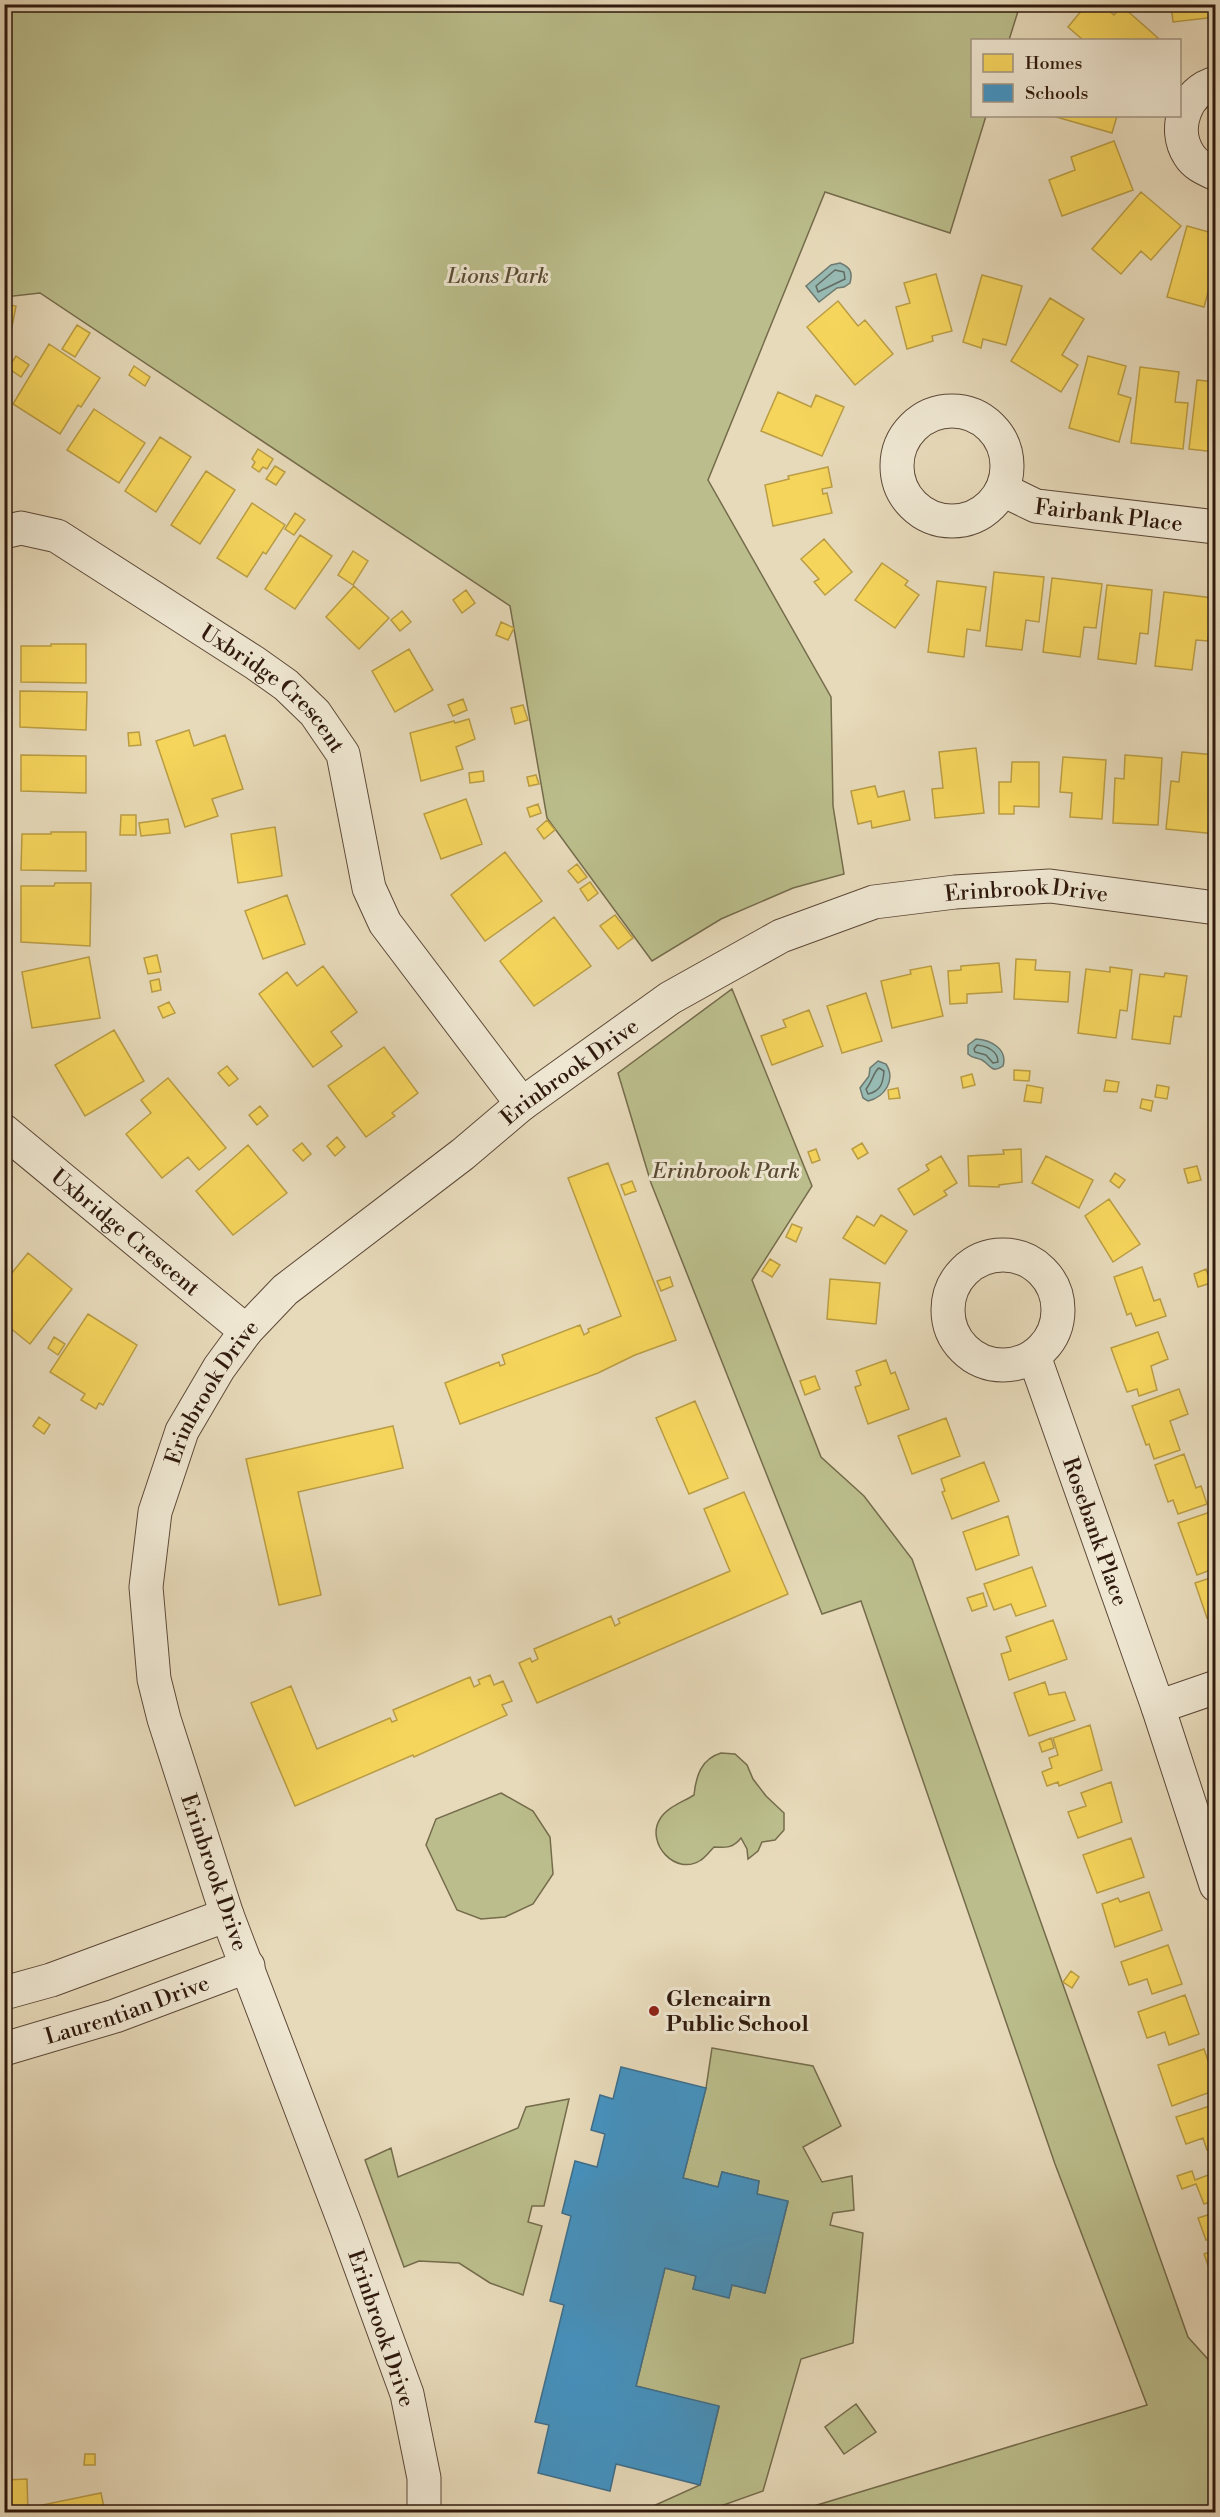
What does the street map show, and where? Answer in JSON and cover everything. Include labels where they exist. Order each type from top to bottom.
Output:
[{"type":"street","points":[[1215,83],[1197,92],[1187,106],[1181,123],[1183,140],[1190,156],[1201,167],[1215,174]]},
{"type":"street","name":"Fairbank Place","points":[[1003,490],[1036,506],[1215,526]]},
{"type":"street","name":"Uxbridge Crescent","points":[[4,532],[21,528],[57,536],[255,663],[286,685],[315,713],[343,754],[369,888],[385,923],[522,1104]]},
{"type":"street","name":"Erinbrook Drive","points":[[424,2512],[424,2478],[407,2394],[227,1915],[164,1719],[154,1679],[146,1587],[155,1512],[182,1431],[219,1368],[246,1331],[285,1290],[463,1154],[522,1104],[670,998],[781,936],[874,902],[955,892],[1050,886],[1215,908]]},
{"type":"street","name":"Uxbridge Crescent","points":[[4,1131],[246,1331]]},
{"type":"street","name":"Rosebank Place","points":[[1034,1356],[1158,1707],[1215,1885]]},
{"type":"street","points":[[1158,1707],[1215,1687]]},
{"type":"street","points":[[4,1993],[61,1977],[227,1915]]},
{"type":"street","name":"Laurentian Drive","points":[[4,2049],[115,2016],[248,1966]]},
{"type":"green space","name":"Lions Park","points":[[5,4],[1020,5],[1009,39],[971,39],[971,117],[986,117],[950,233],[825,192],[708,480],[831,697],[833,806],[844,874],[793,888],[721,919],[652,961],[547,818],[510,606],[40,293],[5,297]]},
{"type":"green space","name":"Erinbrook Park","points":[[732,989],[812,1186],[752,1280],[821,1457],[864,1496],[912,1559],[1188,2337],[1215,2367],[1215,2512],[794,2512],[1147,2405],[1055,2164],[861,1601],[822,1614],[651,1183],[618,1073]]},
{"type":"green space","points":[[721,1753],[735,1754],[747,1765],[753,1779],[766,1796],[784,1813],[784,1830],[775,1840],[762,1842],[758,1851],[748,1859],[747,1849],[741,1838],[729,1847],[714,1847],[703,1859],[691,1864],[673,1861],[660,1847],[657,1838],[656,1828],[660,1819],[671,1808],[694,1795],[696,1781],[704,1764]]},
{"type":"green space","points":[[501,1793],[533,1811],[550,1837],[553,1874],[533,1904],[505,1917],[481,1919],[457,1910],[426,1845],[436,1819]]},
{"type":"green space","points":[[712,2048],[813,2066],[841,2126],[803,2147],[822,2182],[852,2176],[854,2210],[833,2213],[830,2225],[863,2233],[853,2343],[801,2359],[763,2491],[704,2512],[640,2512],[700,2485],[719,2407],[636,2386],[665,2268],[696,2276],[693,2289],[729,2297],[732,2285],[765,2293],[788,2202],[757,2194],[759,2181],[722,2172],[718,2187],[683,2178],[706,2088]]},
{"type":"green space","points":[[569,2099],[544,2206],[532,2206],[528,2222],[542,2226],[523,2295],[490,2283],[459,2263],[419,2261],[404,2267],[365,2160],[391,2148],[398,2177],[518,2128],[526,2107]]},
{"type":"green space","points":[[856,2404],[876,2432],[844,2454],[825,2427]]},
{"type":"water","points":[[840,263],[850,270],[850,283],[837,288],[819,302],[806,286],[831,265]]},
{"type":"water","points":[[976,1039],[987,1041],[1001,1050],[1003,1066],[993,1069],[982,1060],[968,1054],[968,1045]]},
{"type":"water","points":[[878,1061],[886,1064],[890,1076],[889,1082],[884,1092],[868,1101],[863,1098],[860,1088],[869,1076],[870,1068]]},
{"type":"building: Homes","points":[[1087,4],[1101,4],[1114,15],[1122,6],[1158,38],[1082,39],[1068,27]]},
{"type":"building: Homes","points":[[1171,4],[1216,4],[1216,17],[1173,22]]},
{"type":"building: Homes","points":[[1056,117],[1117,117],[1112,133]]},
{"type":"building: Homes","points":[[1114,141],[1133,190],[1062,216],[1049,180],[1075,170],[1071,157]]},
{"type":"building: Homes","points":[[1141,192],[1181,226],[1151,260],[1141,251],[1121,274],[1092,249]]},
{"type":"building: Homes","points":[[1187,226],[1216,234],[1216,282],[1211,281],[1204,307],[1167,297]]},
{"type":"building: Homes","points":[[936,274],[952,331],[932,336],[933,341],[907,349],[896,307],[910,303],[904,283]]},
{"type":"building: Homes","points":[[982,275],[1022,286],[1006,345],[983,339],[981,348],[963,342]]},
{"type":"building: Homes","points":[[1050,298],[1084,319],[1062,355],[1078,365],[1061,392],[1011,361]]},
{"type":"building: Homes","points":[[838,301],[858,326],[865,320],[893,354],[855,385],[807,327]]},
{"type":"building: Homes","points":[[4,304],[16,306],[10,337],[4,335]]},
{"type":"building: Homes","points":[[77,325],[90,333],[75,357],[62,349]]},
{"type":"building: Homes","points":[[49,344],[100,378],[81,407],[78,405],[60,434],[13,404]]},
{"type":"building: Homes","points":[[16,356],[29,365],[21,377],[8,368]]},
{"type":"building: Homes","points":[[1088,356],[1126,366],[1118,394],[1131,398],[1119,442],[1069,428]]},
{"type":"building: Homes","points":[[134,366],[150,377],[145,386],[129,375]]},
{"type":"building: Homes","points":[[1140,367],[1179,372],[1175,402],[1188,403],[1183,449],[1131,443]]},
{"type":"building: Homes","points":[[1197,380],[1216,382],[1216,452],[1189,449]]},
{"type":"building: Homes","points":[[778,392],[811,407],[816,395],[844,407],[822,456],[761,431]]},
{"type":"building: Homes","points":[[94,409],[145,443],[119,483],[67,450]]},
{"type":"building: Homes","points":[[160,437],[191,457],[156,512],[125,491]]},
{"type":"building: Homes","points":[[258,449],[273,459],[267,469],[263,467],[259,472],[252,467],[255,462],[252,459]]},
{"type":"building: Homes","points":[[275,466],[285,472],[276,485],[266,479]]},
{"type":"building: Homes","points":[[828,467],[832,487],[822,489],[823,494],[827,493],[832,513],[773,526],[765,485],[789,479],[788,476]]},
{"type":"building: Homes","points":[[206,471],[235,490],[200,544],[171,525]]},
{"type":"building: Homes","points":[[252,503],[285,525],[266,554],[263,552],[247,577],[217,558]]},
{"type":"building: Homes","points":[[295,513],[305,520],[294,535],[285,529]]},
{"type":"building: Homes","points":[[300,535],[332,556],[295,609],[265,589]]},
{"type":"building: Homes","points":[[824,539],[852,572],[825,595],[814,582],[819,579],[801,559]]},
{"type":"building: Homes","points":[[353,551],[368,561],[353,585],[338,575]]},
{"type":"building: Homes","points":[[882,563],[908,581],[905,585],[919,595],[895,628],[855,600]]},
{"type":"building: Homes","points":[[994,572],[1044,577],[1039,622],[1026,620],[1022,650],[986,646]]},
{"type":"building: Homes","points":[[1052,578],[1102,584],[1096,628],[1084,627],[1080,657],[1043,652]]},
{"type":"building: Homes","points":[[937,581],[986,587],[980,631],[967,629],[964,657],[928,652]]},
{"type":"building: Homes","points":[[1107,585],[1152,590],[1148,634],[1140,633],[1136,664],[1098,659]]},
{"type":"building: Homes","points":[[354,586],[389,618],[359,649],[326,617]]},
{"type":"building: Homes","points":[[466,590],[475,603],[462,613],[453,600]]},
{"type":"building: Homes","points":[[1164,592],[1213,598],[1208,641],[1196,640],[1192,670],[1155,666]]},
{"type":"building: Homes","points":[[402,611],[411,622],[400,631],[391,620]]},
{"type":"building: Homes","points":[[501,622],[514,628],[508,640],[496,635]]},
{"type":"building: Homes","points":[[51,644],[86,644],[86,683],[21,682],[21,646],[51,646]]},
{"type":"building: Homes","points":[[409,649],[433,690],[395,712],[372,671]]},
{"type":"building: Homes","points":[[20,691],[87,692],[86,730],[20,727]]},
{"type":"building: Homes","points":[[463,699],[467,710],[453,716],[448,705]]},
{"type":"building: Homes","points":[[523,705],[528,720],[515,724],[511,708]]},
{"type":"building: Homes","points":[[469,719],[475,739],[456,747],[463,769],[421,781],[410,733]]},
{"type":"building: Homes","points":[[189,730],[194,746],[225,735],[243,789],[212,799],[218,816],[185,827],[156,741]]},
{"type":"building: Homes","points":[[139,732],[141,745],[129,746],[128,733]]},
{"type":"building: Homes","points":[[976,748],[984,813],[935,818],[932,789],[943,788],[939,752]]},
{"type":"building: Homes","points":[[1182,752],[1216,755],[1216,834],[1166,829],[1171,781],[1179,782]]},
{"type":"building: Homes","points":[[21,755],[86,756],[86,793],[21,791]]},
{"type":"building: Homes","points":[[1125,755],[1162,758],[1158,825],[1113,823],[1115,778],[1124,779]]},
{"type":"building: Homes","points":[[1063,757],[1106,760],[1102,819],[1070,817],[1072,793],[1060,792]]},
{"type":"building: Homes","points":[[1012,762],[1039,762],[1039,807],[1014,806],[1014,814],[999,814],[999,782],[1011,782]]},
{"type":"building: Homes","points":[[483,771],[484,781],[470,783],[469,773]]},
{"type":"building: Homes","points":[[536,775],[539,784],[529,786],[527,777]]},
{"type":"building: Homes","points":[[875,786],[878,797],[904,791],[910,820],[872,828],[871,821],[858,824],[851,791]]},
{"type":"building: Homes","points":[[466,799],[482,844],[441,859],[424,814]]},
{"type":"building: Homes","points":[[538,804],[541,813],[530,817],[527,808]]},
{"type":"building: Homes","points":[[121,815],[136,815],[136,835],[120,835]]},
{"type":"building: Homes","points":[[168,819],[170,833],[141,836],[139,823]]},
{"type":"building: Homes","points":[[547,820],[555,830],[544,839],[537,829]]},
{"type":"building: Homes","points":[[275,827],[282,876],[238,883],[231,834]]},
{"type":"building: Homes","points":[[51,832],[86,832],[86,871],[21,870],[22,834],[51,834]]},
{"type":"building: Homes","points":[[505,852],[542,901],[485,941],[451,895]]},
{"type":"building: Homes","points":[[577,864],[587,877],[578,883],[568,871]]},
{"type":"building: Homes","points":[[590,882],[598,893],[588,901],[580,889]]},
{"type":"building: Homes","points":[[55,883],[91,883],[90,946],[21,942],[21,886],[54,886]]},
{"type":"building: Homes","points":[[287,895],[305,944],[263,959],[245,911]]},
{"type":"building: Homes","points":[[615,915],[633,938],[618,949],[600,926]]},
{"type":"building: Homes","points":[[554,917],[591,966],[534,1006],[500,961]]},
{"type":"building: Homes","points":[[157,955],[161,972],[148,974],[144,958]]},
{"type":"building: Homes","points":[[89,957],[100,1018],[32,1028],[22,972]]},
{"type":"building: Homes","points":[[1016,959],[1036,960],[1035,970],[1070,972],[1068,1002],[1014,999]]},
{"type":"building: Homes","points":[[999,963],[1002,992],[967,994],[967,1003],[950,1004],[948,971],[961,970],[961,966]]},
{"type":"building: Homes","points":[[323,966],[357,1012],[331,1032],[342,1046],[313,1067],[259,994],[287,972],[297,986]]},
{"type":"building: Homes","points":[[931,966],[943,1016],[892,1028],[881,981],[911,974],[910,970]]},
{"type":"building: Homes","points":[[1110,967],[1132,970],[1127,1011],[1120,1010],[1116,1038],[1078,1033],[1086,969],[1110,972]]},
{"type":"building: Homes","points":[[1165,973],[1187,976],[1181,1017],[1174,1016],[1170,1044],[1132,1039],[1140,974],[1164,977]]},
{"type":"building: Homes","points":[[159,979],[161,990],[152,992],[150,981]]},
{"type":"building: Homes","points":[[866,993],[882,1041],[842,1053],[827,1006]]},
{"type":"building: Homes","points":[[169,1002],[175,1013],[163,1018],[158,1007]]},
{"type":"building: Homes","points":[[809,1010],[823,1046],[772,1065],[761,1036],[786,1027],[783,1020]]},
{"type":"building: Homes","points":[[114,1030],[144,1081],[85,1116],[55,1065]]},
{"type":"building: Homes","points":[[384,1047],[418,1093],[392,1113],[395,1116],[366,1137],[328,1086]]},
{"type":"building: Homes","points":[[227,1066],[238,1079],[229,1086],[218,1073]]},
{"type":"building: Homes","points":[[1014,1070],[1030,1071],[1029,1081],[1014,1080]]},
{"type":"building: Homes","points":[[972,1074],[975,1085],[963,1088],[961,1077]]},
{"type":"building: Homes","points":[[168,1078],[226,1148],[199,1170],[188,1157],[162,1178],[126,1134],[151,1113],[141,1100]]},
{"type":"building: Homes","points":[[1106,1080],[1119,1082],[1117,1092],[1104,1091]]},
{"type":"building: Homes","points":[[1027,1085],[1043,1088],[1041,1103],[1024,1101]]},
{"type":"building: Homes","points":[[1157,1085],[1169,1087],[1167,1099],[1155,1097]]},
{"type":"building: Homes","points":[[898,1088],[900,1098],[889,1099],[888,1090]]},
{"type":"building: Homes","points":[[1142,1099],[1153,1101],[1151,1111],[1140,1108]]},
{"type":"building: Homes","points":[[260,1106],[268,1116],[257,1125],[249,1115]]},
{"type":"building: Homes","points":[[337,1137],[345,1147],[335,1156],[327,1146]]},
{"type":"building: Homes","points":[[302,1143],[311,1154],[303,1161],[293,1150]]},
{"type":"building: Homes","points":[[862,1143],[868,1153],[858,1159],[852,1149]]},
{"type":"building: Homes","points":[[248,1145],[287,1193],[233,1235],[196,1191]]},
{"type":"building: Homes","points":[[816,1149],[820,1160],[812,1163],[808,1152]]},
{"type":"building: Homes","points":[[1021,1149],[1022,1182],[999,1185],[999,1187],[969,1186],[968,1156],[1004,1154],[1003,1150]]},
{"type":"building: Homes","points":[[941,1156],[957,1183],[944,1191],[947,1195],[914,1215],[898,1189],[929,1170],[926,1165]]},
{"type":"building: Homes","points":[[1046,1156],[1093,1180],[1079,1208],[1032,1183]]},
{"type":"building: Homes","points":[[608,1163],[676,1340],[635,1355],[598,1373],[460,1424],[445,1383],[499,1362],[500,1366],[505,1364],[502,1355],[580,1325],[584,1335],[589,1332],[588,1329],[621,1316],[568,1178]]},
{"type":"building: Homes","points":[[1197,1166],[1201,1180],[1188,1183],[1184,1169]]},
{"type":"building: Homes","points":[[1115,1173],[1125,1180],[1119,1188],[1110,1181]]},
{"type":"building: Homes","points":[[632,1181],[636,1191],[625,1195],[621,1185]]},
{"type":"building: Homes","points":[[1109,1199],[1140,1244],[1113,1262],[1085,1216]]},
{"type":"building: Homes","points":[[881,1215],[907,1231],[885,1264],[843,1238],[857,1216],[874,1226]]},
{"type":"building: Homes","points":[[792,1224],[802,1228],[796,1242],[786,1237]]},
{"type":"building: Homes","points":[[28,1253],[72,1289],[30,1344],[4,1323],[4,1278],[7,1279]]},
{"type":"building: Homes","points":[[770,1259],[780,1265],[772,1277],[762,1271]]},
{"type":"building: Homes","points":[[1142,1267],[1154,1301],[1160,1299],[1166,1316],[1136,1326],[1131,1313],[1127,1315],[1114,1277]]},
{"type":"building: Homes","points":[[1206,1269],[1211,1283],[1198,1287],[1194,1274]]},
{"type":"building: Homes","points":[[670,1277],[673,1286],[661,1291],[657,1281]]},
{"type":"building: Homes","points":[[830,1279],[880,1283],[876,1324],[827,1319]]},
{"type":"building: Homes","points":[[88,1314],[137,1345],[103,1405],[99,1403],[96,1409],[81,1400],[85,1394],[50,1372]]},
{"type":"building: Homes","points":[[1158,1332],[1168,1359],[1151,1366],[1157,1390],[1139,1396],[1137,1389],[1127,1392],[1111,1348]]},
{"type":"building: Homes","points":[[54,1337],[65,1344],[58,1355],[48,1348]]},
{"type":"building: Homes","points":[[886,1360],[891,1374],[895,1372],[909,1409],[868,1424],[855,1387],[861,1385],[856,1371]]},
{"type":"building: Homes","points":[[815,1376],[820,1389],[805,1395],[800,1381]]},
{"type":"building: Homes","points":[[1179,1389],[1188,1414],[1170,1421],[1180,1450],[1154,1459],[1149,1444],[1146,1445],[1132,1406]]},
{"type":"building: Homes","points":[[695,1401],[728,1478],[689,1494],[656,1418]]},
{"type":"building: Homes","points":[[39,1417],[50,1425],[44,1434],[33,1426]]},
{"type":"building: Homes","points":[[946,1418],[960,1456],[912,1474],[898,1436]]},
{"type":"building: Homes","points":[[393,1426],[403,1468],[298,1492],[321,1595],[279,1605],[246,1459]]},
{"type":"building: Homes","points":[[1184,1454],[1196,1488],[1201,1486],[1207,1504],[1178,1514],[1173,1500],[1168,1502],[1155,1465]]},
{"type":"building: Homes","points":[[984,1462],[999,1501],[952,1519],[942,1492],[945,1491],[941,1479]]},
{"type":"building: Homes","points":[[744,1492],[788,1594],[537,1703],[519,1663],[530,1658],[532,1662],[538,1659],[534,1649],[611,1616],[615,1626],[620,1623],[618,1619],[730,1571],[704,1509]]},
{"type":"building: Homes","points":[[1216,1510],[1216,1568],[1197,1575],[1178,1523]]},
{"type":"building: Homes","points":[[1008,1516],[1019,1555],[976,1570],[963,1532]]},
{"type":"building: Homes","points":[[1032,1567],[1046,1606],[1016,1616],[1011,1604],[994,1610],[984,1584]]},
{"type":"building: Homes","points":[[1216,1576],[1216,1615],[1207,1618],[1195,1583]]},
{"type":"building: Homes","points":[[983,1593],[987,1606],[972,1611],[967,1598]]},
{"type":"building: Homes","points":[[1053,1620],[1067,1659],[1009,1680],[1001,1654],[1011,1651],[1006,1637]]},
{"type":"building: Homes","points":[[490,1675],[494,1685],[503,1681],[512,1701],[502,1705],[507,1715],[414,1757],[413,1755],[295,1806],[251,1703],[291,1686],[317,1749],[390,1718],[392,1722],[397,1720],[393,1710],[470,1677],[474,1687],[480,1684],[478,1680]]},
{"type":"building: Homes","points":[[1045,1682],[1049,1695],[1065,1692],[1075,1720],[1029,1736],[1014,1693]]},
{"type":"building: Homes","points":[[1090,1725],[1102,1770],[1059,1786],[1058,1782],[1047,1786],[1042,1772],[1052,1768],[1049,1758],[1058,1755],[1053,1738]]},
{"type":"building: Homes","points":[[1051,1738],[1054,1748],[1042,1752],[1039,1743]]},
{"type":"building: Homes","points":[[1111,1782],[1122,1822],[1078,1838],[1068,1812],[1086,1806],[1081,1793]]},
{"type":"building: Homes","points":[[1131,1838],[1144,1877],[1097,1893],[1083,1855]]},
{"type":"building: Homes","points":[[1149,1892],[1162,1930],[1115,1947],[1102,1904],[1118,1898],[1120,1902]]},
{"type":"building: Homes","points":[[1168,1945],[1182,1984],[1152,1994],[1147,1979],[1129,1985],[1121,1962]]},
{"type":"building: Homes","points":[[1071,1971],[1079,1977],[1072,1988],[1063,1982]]},
{"type":"building: Homes","points":[[1185,1995],[1199,2034],[1169,2045],[1165,2032],[1147,2038],[1138,2012]]},
{"type":"building: Homes","points":[[1204,2049],[1216,2090],[1172,2106],[1158,2065]]},
{"type":"building: Homes","points":[[1216,2104],[1216,2147],[1207,2150],[1203,2138],[1186,2144],[1176,2117]]},
{"type":"building: Homes","points":[[1192,2171],[1195,2180],[1216,2172],[1216,2237],[1206,2240],[1198,2218],[1214,2213],[1210,2202],[1204,2204],[1196,2184],[1182,2189],[1177,2176]]},
{"type":"building: Homes","points":[[1216,2250],[1216,2287],[1204,2254]]},
{"type":"building: Homes","points":[[85,2454],[95,2454],[95,2465],[84,2465]]},
{"type":"building: Homes","points":[[27,2479],[28,2512],[4,2512],[4,2480]]},
{"type":"building: Homes","points":[[101,2493],[105,2512],[44,2512],[42,2505]]},
{"type":"building: Schools","points":[[621,2067],[706,2088],[683,2178],[718,2187],[722,2172],[759,2181],[757,2194],[788,2201],[765,2293],[732,2285],[729,2298],[693,2289],[696,2276],[665,2268],[636,2386],[719,2406],[700,2485],[616,2464],[610,2491],[538,2473],[549,2425],[535,2422],[564,2305],[550,2301],[571,2216],[562,2213],[575,2161],[597,2167],[605,2134],[591,2130],[600,2095],[613,2099]]},
{"type":"place","name":"Glencairn Public School","points":[[654,2011]]}]
